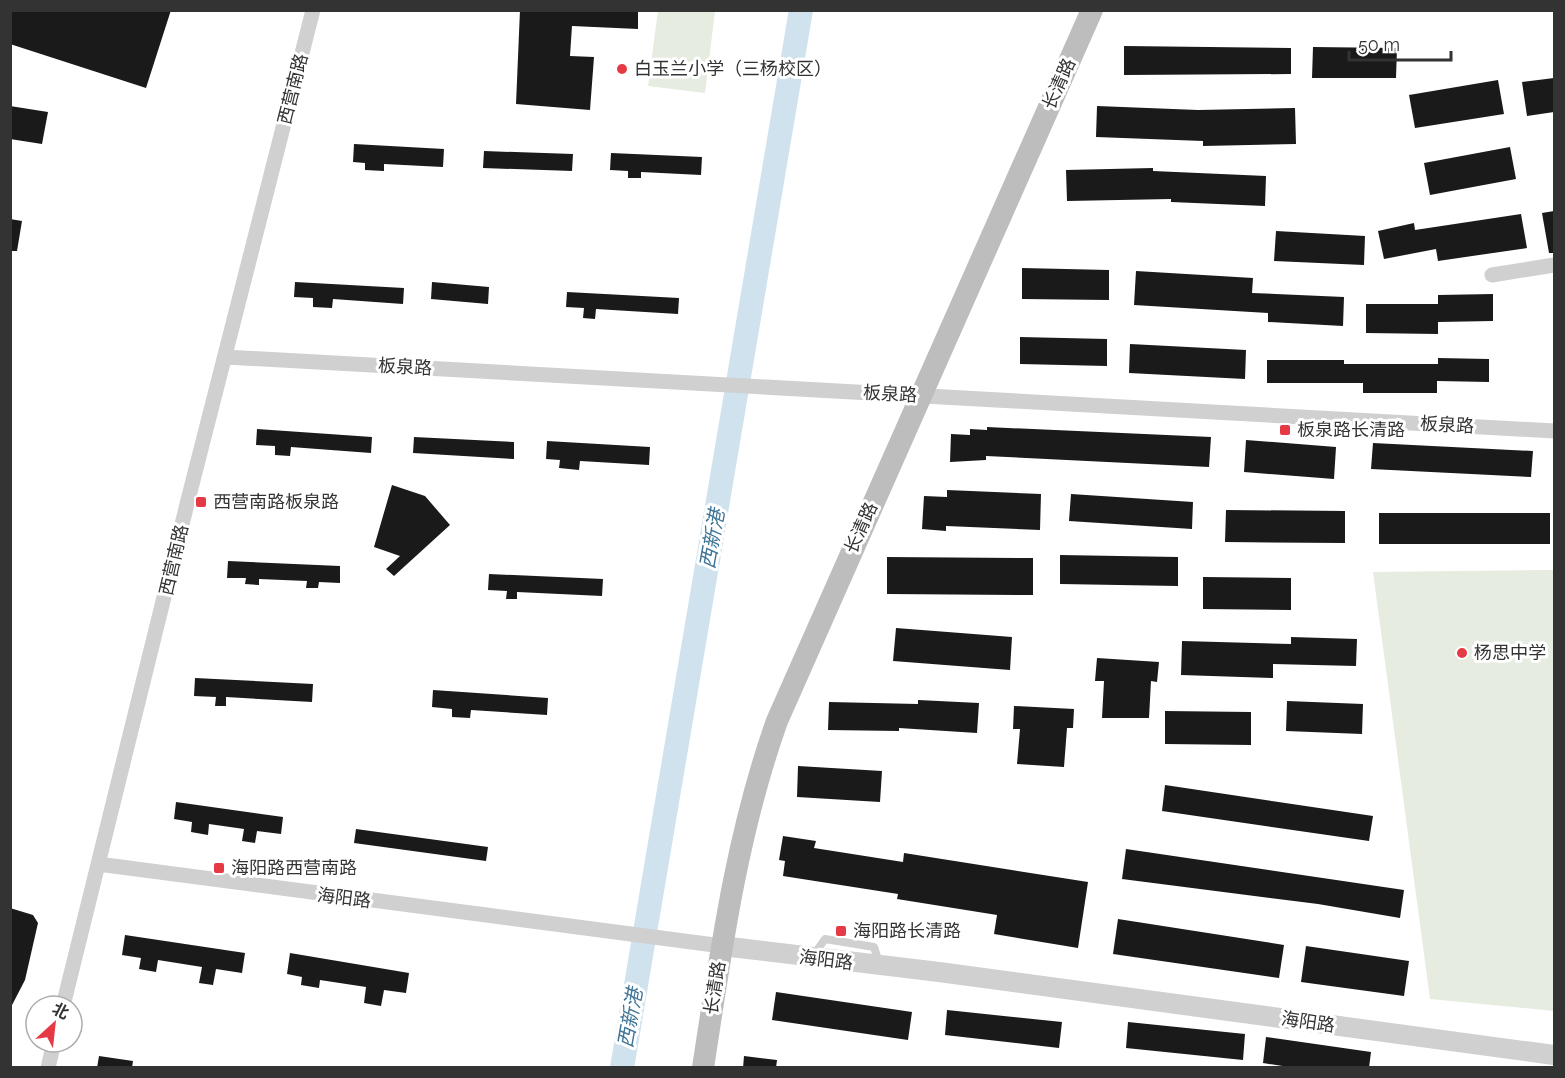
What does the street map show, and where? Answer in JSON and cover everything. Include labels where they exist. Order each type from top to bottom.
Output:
[{"type":"main road","name":"长清路","points":[[703,1068],[722,946],[749,806],[777,721],[1092,10]]},
{"type":"street","name":"西营南路","points":[[66,994],[313,10]]},
{"type":"street","points":[[1492,275],[1554,265]]},
{"type":"street","name":"板泉路","points":[[226,357],[1554,431]]},
{"type":"street","name":"海阳路","points":[[99,864],[881,967],[939,972],[1554,1055]]},
{"type":"shaded area","points":[[658,11],[715,11],[705,93],[648,86]]},
{"type":"shaded area","name":"杨思中学","points":[[1554,570],[1554,1011],[1430,999],[1373,572]]},
{"type":"building","points":[[10,10],[171,10],[146,88],[10,44]]},
{"type":"building","points":[[520,10],[638,10],[638,29],[572,26],[570,56],[594,57],[590,110],[516,104]]},
{"type":"building","points":[[1124,46],[1291,48],[1291,74],[1124,75]]},
{"type":"building","points":[[1313,47],[1397,48],[1396,78],[1312,78]]},
{"type":"building","points":[[1554,78],[1554,112],[1527,116],[1522,82]]},
{"type":"building","points":[[1498,80],[1504,114],[1415,128],[1409,95]]},
{"type":"building","points":[[10,106],[48,112],[42,144],[10,139]]},
{"type":"building","points":[[1097,106],[1198,110],[1295,108],[1296,144],[1203,146],[1203,141],[1096,137]]},
{"type":"building","points":[[354,144],[444,149],[443,167],[384,164],[384,171],[365,170],[365,163],[353,162]]},
{"type":"building","points":[[1510,147],[1516,179],[1430,195],[1424,163]]},
{"type":"building","points":[[484,151],[573,154],[572,171],[483,168]]},
{"type":"building","points":[[611,153],[702,157],[701,175],[641,172],[641,178],[628,178],[628,171],[610,170]]},
{"type":"building","points":[[1153,168],[1153,171],[1266,176],[1265,206],[1171,202],[1171,199],[1067,201],[1066,170]]},
{"type":"building","points":[[1554,211],[1554,253],[1549,253],[1542,213]]},
{"type":"building","points":[[1521,214],[1527,248],[1438,261],[1436,249],[1384,259],[1378,231],[1414,223],[1415,230]]},
{"type":"building","points":[[10,219],[22,221],[17,251],[10,251]]},
{"type":"building","points":[[1276,231],[1365,236],[1364,265],[1274,261]]},
{"type":"building","points":[[1022,268],[1109,270],[1109,300],[1022,299]]},
{"type":"building","points":[[1136,271],[1253,278],[1252,293],[1344,297],[1343,326],[1268,322],[1268,313],[1134,305]]},
{"type":"building","points":[[295,282],[404,288],[403,304],[333,299],[332,308],[313,307],[313,298],[294,297]]},
{"type":"building","points":[[432,282],[489,287],[488,304],[431,299]]},
{"type":"building","points":[[567,292],[679,298],[678,314],[596,309],[595,319],[583,318],[584,308],[566,307]]},
{"type":"building","points":[[1493,294],[1493,321],[1438,322],[1438,334],[1366,333],[1366,304],[1438,304],[1438,295]]},
{"type":"building","points":[[1020,337],[1107,339],[1107,366],[1020,364]]},
{"type":"building","points":[[1130,344],[1246,350],[1245,379],[1129,373]]},
{"type":"building","points":[[1438,358],[1489,359],[1489,382],[1437,381],[1437,393],[1363,393],[1363,383],[1267,383],[1267,360],[1344,360],[1344,364],[1438,364]]},
{"type":"building","points":[[987,427],[1211,437],[1209,467],[986,456],[986,460],[950,462],[951,434],[970,435],[970,429],[987,430]]},
{"type":"building","points":[[257,429],[372,437],[371,453],[291,447],[290,456],[275,455],[275,446],[256,445]]},
{"type":"building","points":[[414,437],[514,442],[514,459],[413,453]]},
{"type":"building","points":[[1246,440],[1336,447],[1334,479],[1244,472]]},
{"type":"building","points":[[547,441],[650,447],[649,465],[580,461],[579,470],[559,468],[560,460],[546,459]]},
{"type":"building","points":[[1373,443],[1533,451],[1531,477],[1371,469]]},
{"type":"building","points":[[392,485],[425,496],[450,525],[394,576],[386,569],[400,556],[374,547]]},
{"type":"building","points":[[947,490],[1041,494],[1040,530],[946,526],[946,531],[922,529],[924,496],[947,497]]},
{"type":"building","points":[[1071,494],[1193,502],[1192,529],[1069,521]]},
{"type":"building","points":[[1226,510],[1345,511],[1345,543],[1225,542]]},
{"type":"building","points":[[1379,513],[1550,513],[1550,544],[1379,544]]},
{"type":"building","points":[[1060,555],[1178,557],[1178,586],[1060,584]]},
{"type":"building","points":[[887,557],[1033,558],[1033,595],[887,594]]},
{"type":"building","points":[[228,561],[340,566],[340,583],[319,582],[318,588],[306,588],[307,581],[259,579],[259,585],[245,584],[246,578],[227,578]]},
{"type":"building","points":[[489,574],[603,579],[602,596],[517,592],[517,599],[506,599],[507,591],[488,590]]},
{"type":"building","points":[[1203,577],[1291,578],[1291,610],[1203,609]]},
{"type":"building","points":[[896,628],[1012,637],[1010,670],[893,661]]},
{"type":"building","points":[[1291,637],[1357,639],[1356,666],[1273,664],[1273,678],[1181,675],[1182,641],[1291,644]]},
{"type":"building","points":[[1097,658],[1159,662],[1157,682],[1151,681],[1149,718],[1102,718],[1104,681],[1095,681]]},
{"type":"building","points":[[195,678],[313,684],[312,702],[226,697],[226,706],[215,706],[216,697],[194,696]]},
{"type":"building","points":[[433,690],[548,698],[547,715],[471,710],[470,718],[452,717],[452,709],[432,707]]},
{"type":"building","points":[[918,700],[979,703],[977,733],[899,728],[899,731],[828,730],[829,702],[918,704]]},
{"type":"building","points":[[1287,701],[1363,704],[1362,734],[1286,731]]},
{"type":"building","points":[[1014,706],[1074,709],[1073,728],[1067,728],[1064,767],[1017,764],[1020,729],[1013,729]]},
{"type":"building","points":[[1165,711],[1251,712],[1251,745],[1165,744]]},
{"type":"building","points":[[798,766],[882,771],[880,802],[797,797]]},
{"type":"building","points":[[1165,785],[1373,816],[1369,841],[1162,811]]},
{"type":"building","points":[[176,802],[283,817],[281,834],[257,831],[255,843],[242,841],[244,829],[209,824],[208,835],[191,832],[192,822],[174,819]]},
{"type":"building","points":[[356,829],[488,847],[486,861],[354,843]]},
{"type":"building","points":[[783,836],[816,841],[814,848],[903,862],[904,853],[1088,882],[1078,948],[994,934],[997,915],[897,899],[898,894],[783,876],[785,861],[779,860]]},
{"type":"building","points":[[1126,849],[1404,890],[1400,918],[1318,904],[1122,879]]},
{"type":"building","points":[[10,908],[33,915],[38,923],[25,980],[10,1009]]},
{"type":"building","points":[[1118,919],[1284,945],[1279,978],[1113,954]]},
{"type":"building","points":[[125,935],[245,953],[242,973],[216,969],[213,985],[199,983],[202,967],[158,960],[156,972],[139,969],[141,958],[122,955]]},
{"type":"building","points":[[1306,946],[1409,961],[1404,996],[1301,982]]},
{"type":"building","points":[[290,953],[409,973],[406,993],[384,990],[381,1006],[364,1003],[366,987],[320,980],[319,988],[301,985],[302,977],[287,974]]},
{"type":"building","points":[[776,992],[912,1012],[908,1040],[772,1020]]},
{"type":"building","points":[[947,1010],[1062,1022],[1059,1048],[945,1035]]},
{"type":"building","points":[[1128,1022],[1245,1034],[1243,1060],[1126,1048]]},
{"type":"building","points":[[1266,1037],[1371,1052],[1369,1068],[1295,1068],[1263,1063]]},
{"type":"building","points":[[99,1056],[133,1061],[132,1068],[97,1068]]},
{"type":"building","points":[[744,1056],[777,1060],[776,1068],[743,1068]]},
{"type":"waterway","name":"西新港","points":[[622,1068],[801,10]]},
{"type":"place","name":"白玉兰小学（三杨校区）","points":[[622,69]]},
{"type":"place","name":"板泉路长清路","points":[[1285,430]]},
{"type":"place","name":"西营南路板泉路","points":[[201,502]]},
{"type":"place","name":"杨思中学","points":[[1462,653]]},
{"type":"place","name":"海阳路西营南路","points":[[219,868]]},
{"type":"place","name":"海阳路长清路","points":[[841,931]]}]
